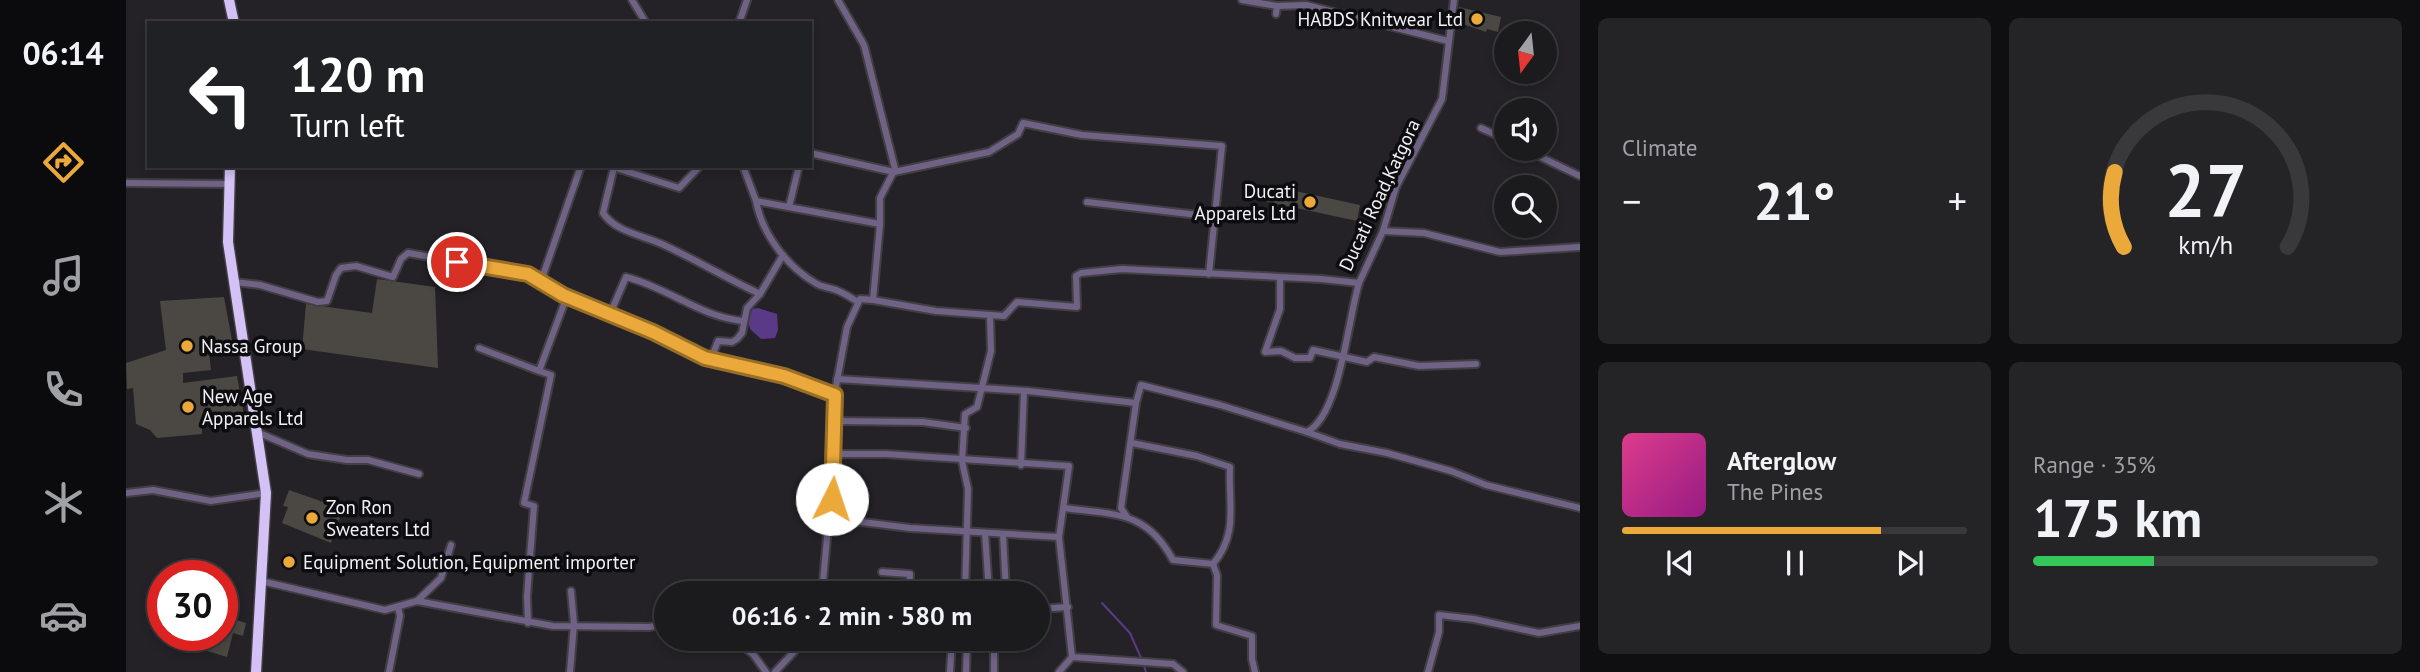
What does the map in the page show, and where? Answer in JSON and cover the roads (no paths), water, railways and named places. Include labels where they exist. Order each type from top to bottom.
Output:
[{"type":"highway","points":[[229,0],[234,21]]},
{"type":"highway","points":[[230,168],[228,242],[266,492],[256,672]]},
{"type":"street","points":[[632,0],[645,21]]},
{"type":"street","points":[[740,21],[747,0]]},
{"type":"street","points":[[838,0],[864,45],[894,172]]},
{"type":"street","points":[[1242,0],[1276,6],[1306,5],[1448,41]]},
{"type":"street","name":"Ducati Road,Katgora","points":[[990,315],[1004,316],[1017,302],[1077,307],[1076,276],[1081,273],[1122,269],[1359,283],[1383,231],[1396,187],[1443,99],[1454,0]]},
{"type":"street","points":[[1276,6],[1276,14]]},
{"type":"street","points":[[812,153],[894,172],[989,152],[1018,134],[1023,123],[1082,135],[1222,146],[1209,274]]},
{"type":"street","points":[[1481,128],[1494,134]]},
{"type":"street","points":[[1549,161],[1580,176]]},
{"type":"street","points":[[541,281],[580,168]]},
{"type":"street","points":[[613,168],[603,213],[606,218],[629,232],[669,247],[760,294]]},
{"type":"street","points":[[616,168],[679,188],[698,168]]},
{"type":"street","points":[[744,168],[759,218],[783,255],[820,286],[835,289],[858,302]]},
{"type":"street","points":[[789,207],[799,168]]},
{"type":"street","points":[[873,300],[880,198],[885,184],[894,172]]},
{"type":"street","points":[[126,183],[229,184]]},
{"type":"street","points":[[756,201],[880,224]]},
{"type":"street","points":[[1087,202],[1215,217]]},
{"type":"street","points":[[1383,231],[1424,233],[1500,253],[1580,247]]},
{"type":"street","points":[[234,282],[260,285],[317,302],[327,301],[341,268],[356,266],[393,277],[401,259],[408,253],[522,272],[567,296],[711,359],[784,376],[835,395]]},
{"type":"street","points":[[711,359],[718,341],[732,342],[737,339],[747,308],[760,294],[783,255]]},
{"type":"street","points":[[610,314],[626,276],[653,285],[714,315],[744,321]]},
{"type":"street","points":[[1280,278],[1280,309],[1265,352],[1281,351],[1295,358],[1310,358],[1313,350],[1367,362],[1374,357],[1419,366],[1476,364]]},
{"type":"street","points":[[1307,432],[1319,424],[1325,414],[1344,358],[1351,311],[1359,283]]},
{"type":"street","points":[[539,371],[567,296]]},
{"type":"street","points":[[823,581],[830,518],[837,379],[847,327],[860,299],[936,311],[990,315],[991,351],[977,407],[965,414],[962,461],[968,489],[965,581]]},
{"type":"street","points":[[479,348],[551,375],[524,503],[534,506],[527,596],[528,623]]},
{"type":"street","points":[[837,379],[1024,391],[1136,403]]},
{"type":"street","points":[[1127,517],[1121,508],[1136,403],[1141,386],[1220,405],[1347,446],[1387,453],[1451,471],[1486,485],[1580,508]]},
{"type":"street","points":[[1021,465],[1024,391]]},
{"type":"street","points":[[833,421],[923,422],[966,428]]},
{"type":"street","points":[[257,432],[308,454],[368,460],[419,474]]},
{"type":"street","points":[[1132,443],[1197,456],[1230,467],[1232,512],[1228,538],[1225,550],[1213,564]]},
{"type":"street","points":[[834,454],[886,454],[1021,465],[1069,466],[1059,537],[1072,657],[1059,672]]},
{"type":"street","points":[[126,493],[135,489],[153,489],[211,501],[266,492]]},
{"type":"street","points":[[1064,508],[1127,517],[1143,523],[1165,545],[1173,560],[1213,564]]},
{"type":"street","points":[[830,518],[910,528],[1059,537]]},
{"type":"street","points":[[985,533],[988,581]]},
{"type":"street","points":[[1003,534],[1005,581]]},
{"type":"street","points":[[261,581],[385,610],[417,601],[441,578],[451,545]]},
{"type":"street","points":[[1213,564],[1217,575],[1216,625],[1252,636],[1255,672]]},
{"type":"street","points":[[882,572],[910,574],[910,581]]},
{"type":"street","points":[[570,591],[574,625],[570,672]]},
{"type":"street","points":[[417,601],[528,623],[654,627]]},
{"type":"street","points":[[389,672],[400,616],[398,607]]},
{"type":"street","points":[[1050,608],[1068,607]]},
{"type":"street","points":[[1428,672],[1439,632],[1439,615],[1474,619],[1539,633],[1580,626]]},
{"type":"street","points":[[749,651],[765,672]]},
{"type":"street","points":[[775,672],[795,651]]},
{"type":"street","points":[[950,672],[951,651]]},
{"type":"street","points":[[966,672],[967,651]]},
{"type":"street","points":[[994,651],[994,672]]},
{"type":"street","points":[[1072,657],[1173,664],[1182,672]]},
{"type":"waterway","points":[[1102,603],[1130,633],[1141,658]]},
{"type":"waterway","points":[[1143,663],[1146,672]]},
{"type":"place","name":"HABDS Knitwear Ltd","points":[[1477,19]]},
{"type":"place","name":"Ducati Apparels Ltd","points":[[1310,202]]},
{"type":"place","name":"Nassa Group","points":[[187,346]]},
{"type":"place","name":"New Age Apparels Ltd","points":[[188,407]]},
{"type":"place","name":"Zon Ron Sweaters Ltd","points":[[312,518]]},
{"type":"place","name":"Equipment Solution, Equipment importer","points":[[289,562]]}]
